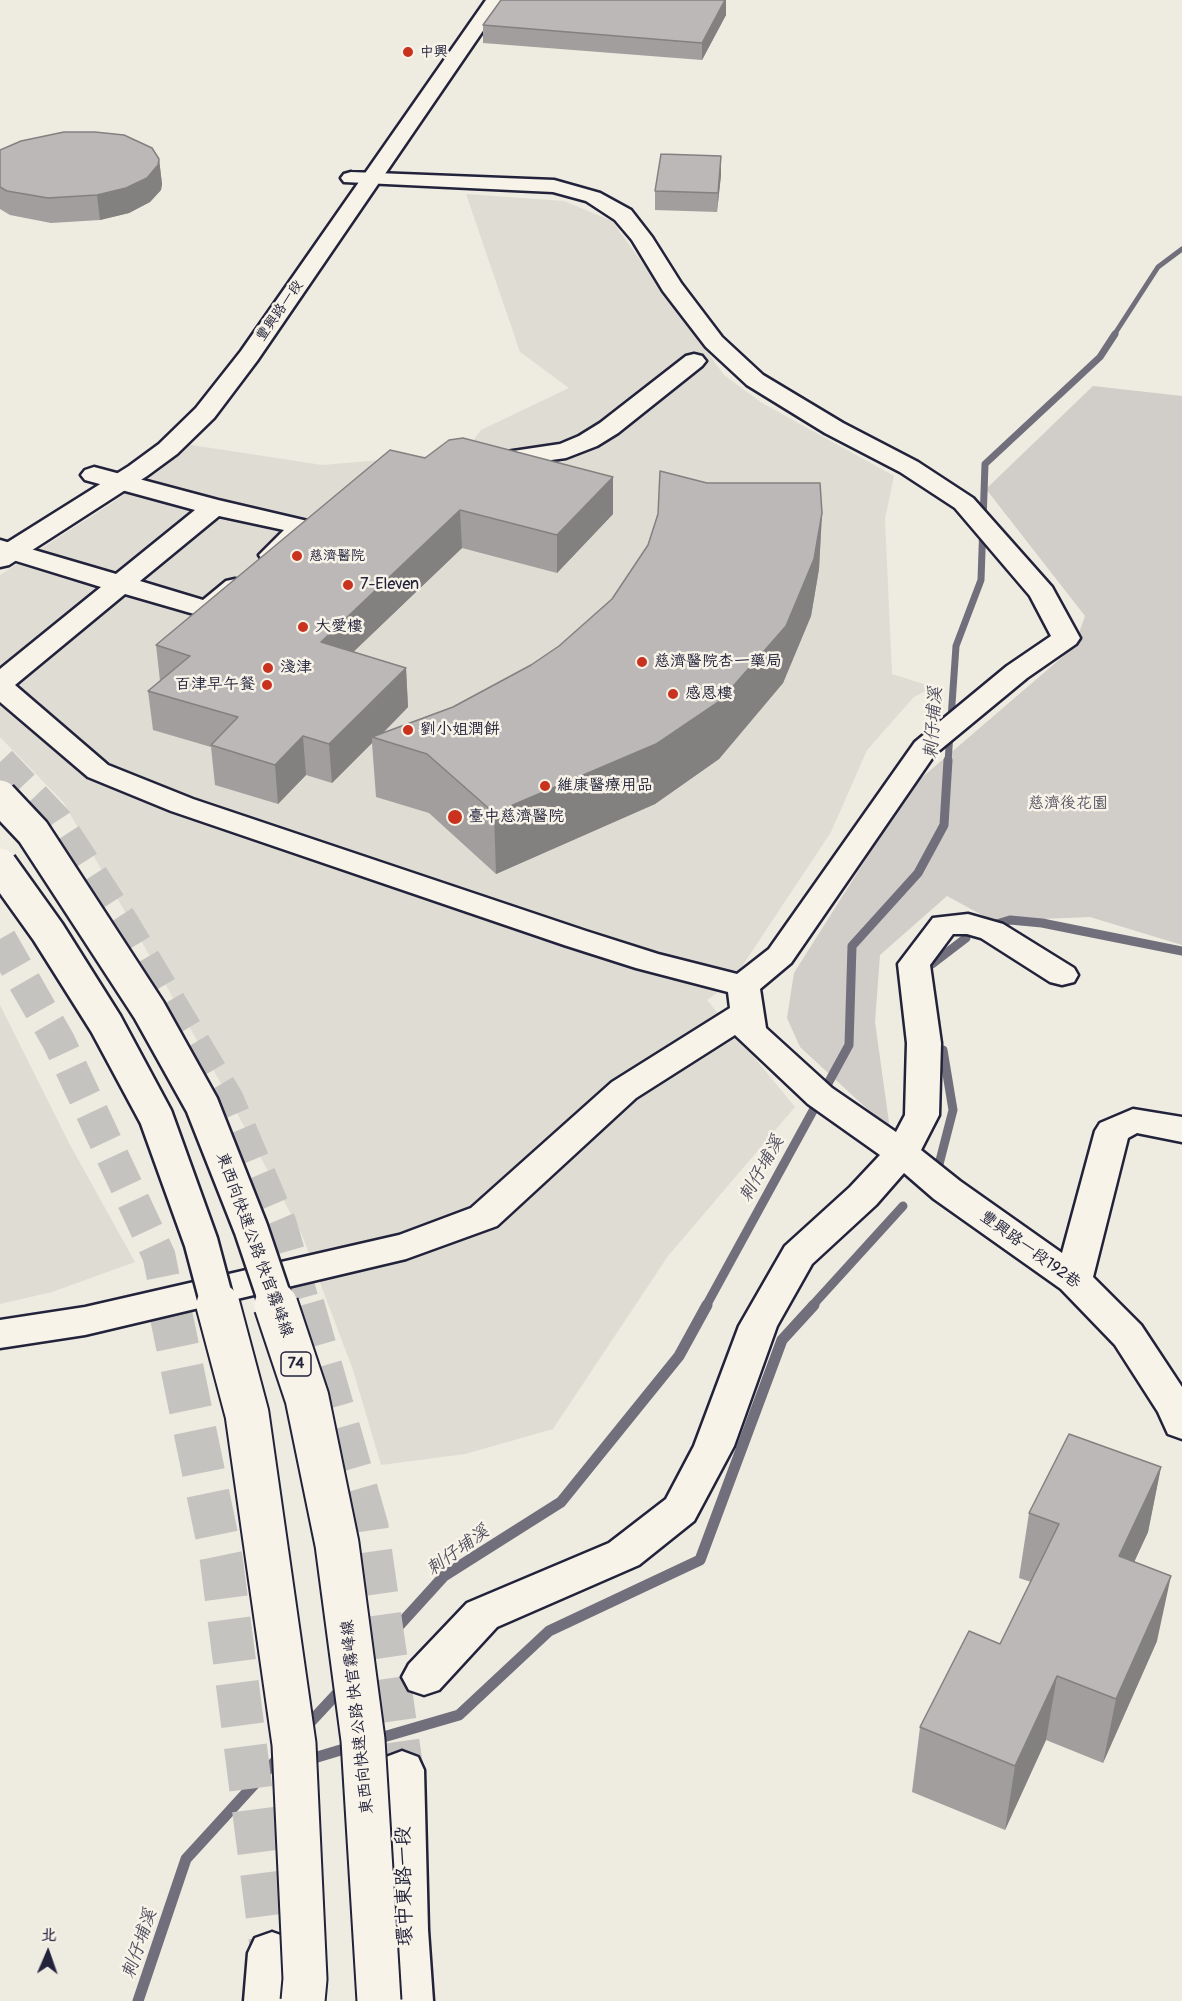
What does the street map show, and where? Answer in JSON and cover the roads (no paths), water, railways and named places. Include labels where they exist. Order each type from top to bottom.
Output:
[{"type":"main road","name":"豐興路一段","points":[[3,549],[108,473],[168,449],[204,413],[249,356],[475,0]]},
{"type":"main road","name":"豐興路一段","points":[[247,323],[361,179],[495,0]]},
{"type":"main road","points":[[0,1334],[85,1322],[406,1246],[484,1217],[624,1090],[745,999],[780,956],[925,748],[1017,672],[1066,638],[1042,593],[964,503],[909,467],[834,428],[755,380],[714,342],[671,286],[641,237],[624,215],[593,196],[554,186],[361,179]]},
{"type":"main road","points":[[462,465],[566,451],[609,428],[694,361]]},
{"type":"main road","points":[[3,549],[208,610],[311,521],[214,507],[108,473]]},
{"type":"main road","points":[[214,507],[0,685],[98,771],[172,801],[647,961],[745,999]]},
{"type":"main road","name":"東西向快速公路 快官霧峰線","points":[[0,797],[33,832],[149,1010],[202,1105],[251,1229],[307,1398],[338,1544],[363,1740],[379,1974],[378,2001]]},
{"type":"main road","points":[[0,865],[48,932],[106,1024],[156,1117],[201,1242],[247,1414],[294,1744],[303,2001]]},
{"type":"main road","points":[[424,1677],[482,1615],[624,1554],[680,1510],[714,1446],[758,1326],[798,1255],[862,1196],[902,1153],[922,1115],[924,1043],[914,964],[944,925],[968,924],[992,932],[1062,975]]},
{"type":"main road","name":"豐興路一段192巷","points":[[745,999],[750,1032],[820,1096],[902,1153],[947,1190],[1074,1280],[1128,1335],[1176,1409],[1182,1424]]},
{"type":"main road","points":[[1074,1280],[1112,1131],[1133,1121],[1175,1126],[1182,1130]]},
{"type":"main road","name":"環中東路一段","points":[[402,1770],[405,1930],[409,2001]]},
{"type":"main road","points":[[268,2001],[272,1953]]},
{"type":"waterway","name":"刺仔埔溪","points":[[1114,335],[1158,267],[1182,249]]},
{"type":"waterway","name":"刺仔埔溪","points":[[948,762],[956,646],[981,580],[985,464],[1100,357],[1115,334]]},
{"type":"waterway","name":"刺仔埔溪","points":[[706,1306],[849,1045],[852,946],[918,873],[944,825],[948,760]]},
{"type":"waterway","points":[[990,926],[1010,920],[1042,923],[1182,951]]},
{"type":"waterway","points":[[932,964],[966,938]]},
{"type":"waterway","points":[[936,1176],[953,1110],[943,1050]]},
{"type":"waterway","points":[[812,1306],[903,1206]]},
{"type":"waterway","name":"刺仔埔溪","points":[[365,1663],[444,1576],[561,1502],[679,1356],[707,1305]]},
{"type":"waterway","points":[[373,1740],[459,1715],[549,1631],[700,1560],[782,1340],[814,1305]]},
{"type":"waterway","name":"刺仔埔溪","points":[[304,1729],[344,1686]]},
{"type":"waterway","points":[[304,1761],[354,1746]]},
{"type":"waterway","name":"刺仔埔溪","points":[[138,2001],[186,1859],[281,1755]]},
{"type":"tunnel","points":[[0,762],[56,821],[123,924],[227,1099],[280,1223],[304,1306]]},
{"type":"tunnel","points":[[0,939],[59,1042],[159,1256],[169,1306]]},
{"type":"tunnel","points":[[169,1305],[221,1557],[272,1953]]},
{"type":"tunnel","points":[[303,1305],[367,1527],[402,1770]]},
{"type":"place","name":"中興","points":[[408,52]]},
{"type":"place","name":"慈濟醫院","points":[[297,556]]},
{"type":"place","name":"7-Eleven","points":[[348,585]]},
{"type":"place","name":"大愛樓","points":[[303,627]]},
{"type":"place","name":"慈濟醫院杏一藥局","points":[[642,662]]},
{"type":"place","name":"淺津","points":[[268,668]]},
{"type":"place","name":"百津早午餐","points":[[267,685]]},
{"type":"place","name":"感恩樓","points":[[673,694]]},
{"type":"place","name":"劉小姐潤餅","points":[[408,730]]},
{"type":"place","name":"維康醫療用品","points":[[545,786]]},
{"type":"place","name":"臺中慈濟醫院","points":[[455,817]]},
{"type":"park label","name":"慈濟後花園","points":[[1068,804]]}]
